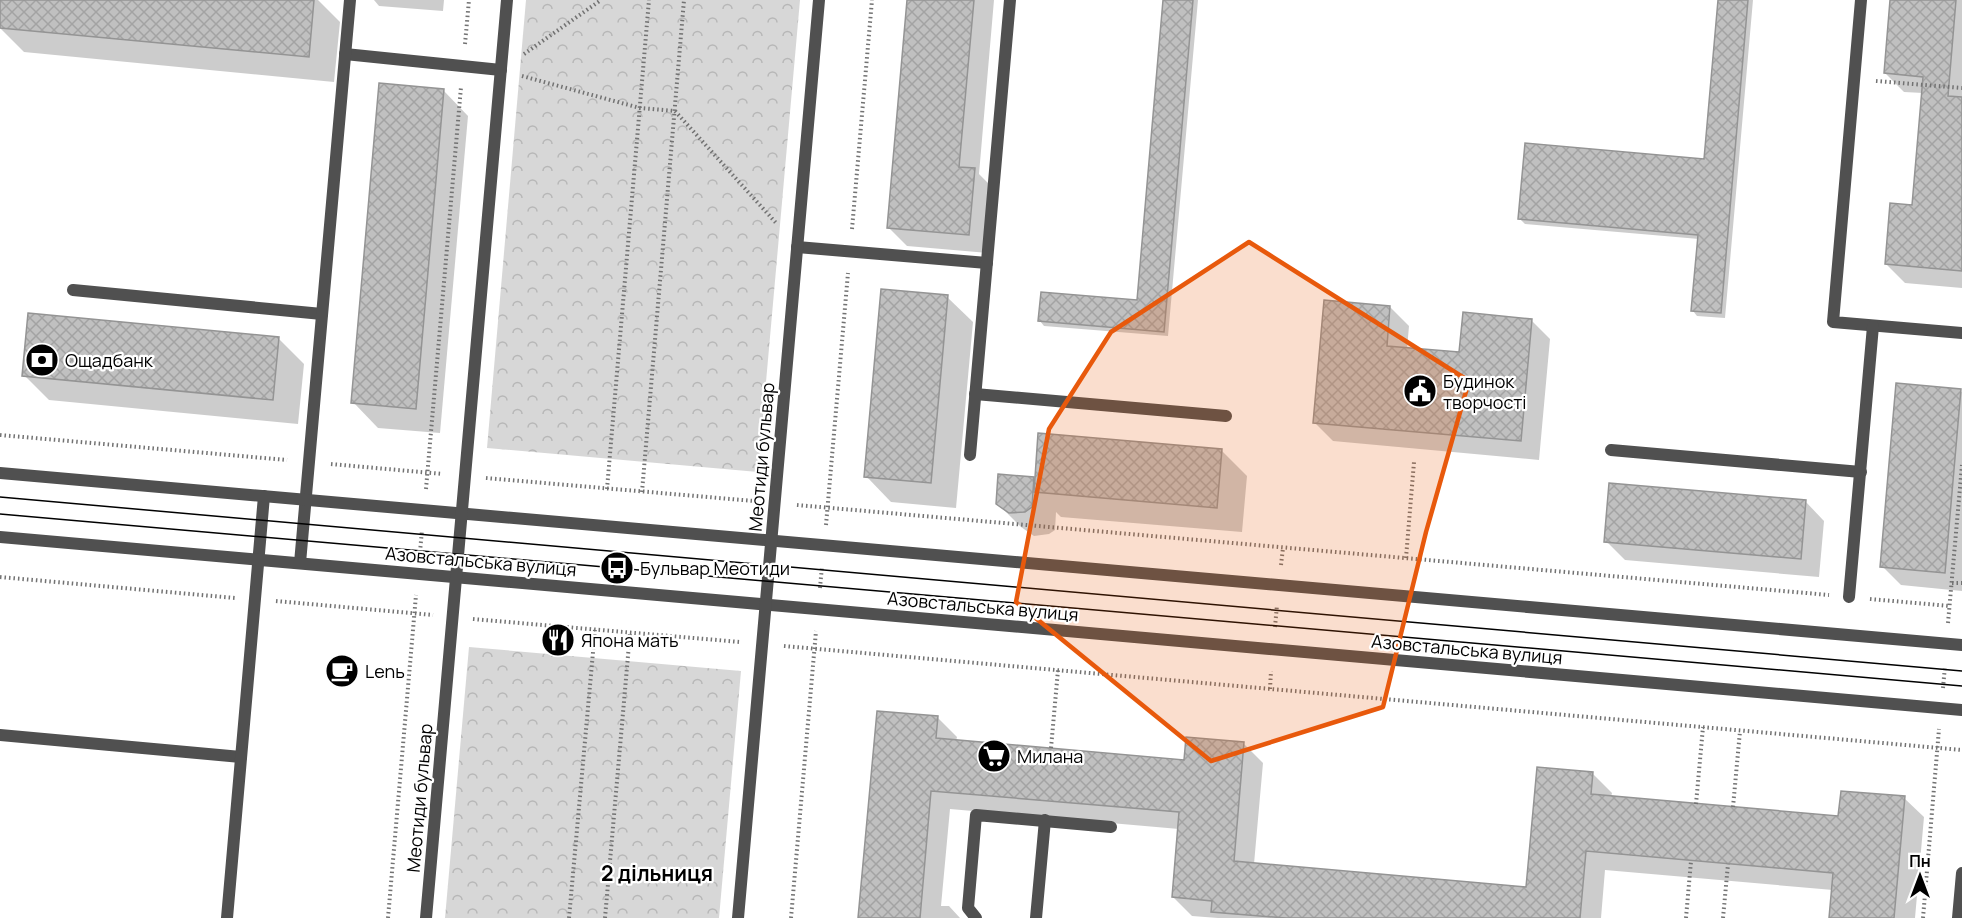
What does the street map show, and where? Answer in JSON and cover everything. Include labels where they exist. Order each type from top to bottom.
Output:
[{"type":"street","points":[[300,563],[350,0]]},
{"type":"street","name":"Меотиди бульвар","points":[[426,918],[507,0]]},
{"type":"street","name":"Меотиди бульвар","points":[[738,918],[819,0]]},
{"type":"street","points":[[970,455],[1010,0]]},
{"type":"street","points":[[1861,0],[1833,322],[1962,333]]},
{"type":"street","points":[[345,54],[501,70]]},
{"type":"street","points":[[797,247],[987,263]]},
{"type":"street","points":[[73,291],[322,314]]},
{"type":"street","points":[[1850,597],[1873,326]]},
{"type":"street","points":[[975,394],[1226,416]]},
{"type":"street","points":[[1611,450],[1861,472]]},
{"type":"street","points":[[0,473],[1962,645]]},
{"type":"street","points":[[227,918],[264,496]]},
{"type":"street","name":"Азовстальська вулиця","points":[[0,537],[1962,710]]},
{"type":"street","points":[[0,735],[241,757]]},
{"type":"street","points":[[976,918],[968,908],[976,814],[1111,827]]},
{"type":"street","points":[[1036,918],[1045,820]]},
{"type":"street","points":[[1958,918],[1962,873]]},
{"type":"path","points":[[388,918],[469,0]]},
{"type":"path","points":[[501,70],[602,0]]},
{"type":"path","points":[[607,489],[649,0]]},
{"type":"path","points":[[642,492],[684,0]]},
{"type":"path","points":[[501,70],[640,108],[675,111],[797,247]]},
{"type":"path","points":[[1854,79],[1962,88]]},
{"type":"path","points":[[0,435],[1950,606]]},
{"type":"path","points":[[1406,558],[1414,462]]},
{"type":"path","points":[[1923,918],[1962,465]]},
{"type":"path","points":[[791,918],[827,508]]},
{"type":"path","points":[[1270,689],[1282,548]]},
{"type":"path","points":[[0,577],[1962,750]]},
{"type":"path","points":[[1952,583],[1962,584]]},
{"type":"path","points":[[569,918],[595,630]]},
{"type":"path","points":[[605,918],[630,633]]},
{"type":"path","points":[[1051,748],[1059,670]]},
{"type":"path","points":[[1696,804],[1703,727]]},
{"type":"path","points":[[1733,807],[1740,731]]},
{"type":"path","points":[[1686,918],[1691,861]]},
{"type":"path","points":[[1723,918],[1728,864]]},
{"type":"highlighted area","points":[[1249,242],[1469,381],[1426,532],[1383,707],[1211,761],[1016,602],[1049,429],[1111,332]]},
{"type":"green space","points":[[526,0],[800,0],[758,472],[487,448]]},
{"type":"green space","points":[[469,647],[741,671],[719,918],[445,918]]},
{"type":"building","points":[[0,0],[314,0],[309,57],[0,28]]},
{"type":"building","points":[[907,0],[974,0],[959,167],[975,168],[969,235],[887,228]]},
{"type":"building","points":[[1163,0],[1193,0],[1164,332],[1038,321],[1041,292],[1137,300]]},
{"type":"building","points":[[1718,0],[1748,0],[1721,313],[1691,311],[1698,235],[1518,219],[1525,143],[1704,159]]},
{"type":"building","points":[[1890,0],[1956,0],[1948,96],[1962,97],[1962,271],[1885,264],[1890,203],[1912,205],[1923,77],[1884,73]]},
{"type":"building","points":[[379,83],[444,89],[416,409],[351,403]]},
{"type":"building","points":[[881,289],[948,295],[931,483],[864,477]]},
{"type":"building","points":[[1324,300],[1390,306],[1387,346],[1459,352],[1463,312],[1532,319],[1521,441],[1313,423]]},
{"type":"building","points":[[28,313],[279,337],[273,400],[22,376]]},
{"type":"building","points":[[1896,383],[1961,389],[1945,573],[1880,567]]},
{"type":"building","points":[[1038,433],[1222,449],[1217,508],[1034,492]]},
{"type":"building","points":[[998,474],[1034,477],[1032,507],[1025,512],[1009,513],[996,504]]},
{"type":"building","points":[[1609,483],[1806,500],[1801,559],[1604,542]]},
{"type":"building","points":[[877,711],[938,716],[936,738],[1184,760],[1186,737],[1244,742],[1234,861],[1526,887],[1537,767],[1593,772],[1591,794],[1838,816],[1841,791],[1905,796],[1894,918],[1829,918],[1833,873],[1586,851],[1580,918],[1286,918],[1211,912],[1212,901],[1172,897],[1179,812],[931,791],[920,918],[858,918]]},
{"type":"tram line","points":[[0,497],[1962,671]]},
{"type":"tram line","points":[[0,514],[1962,686]]},
{"type":"place","name":"Ощадбанк","points":[[42,360]]},
{"type":"place","name":"Будинок творчості","points":[[1420,391]]},
{"type":"place","name":"Бульвар Меотиди","points":[[617,568]]},
{"type":"place","name":"Япона мать","points":[[558,640]]},
{"type":"place","name":"Lenь","points":[[342,671]]},
{"type":"place","name":"Милана","points":[[994,756]]},
{"type":"district","name":"2 дільниця","points":[[657,873]]}]
